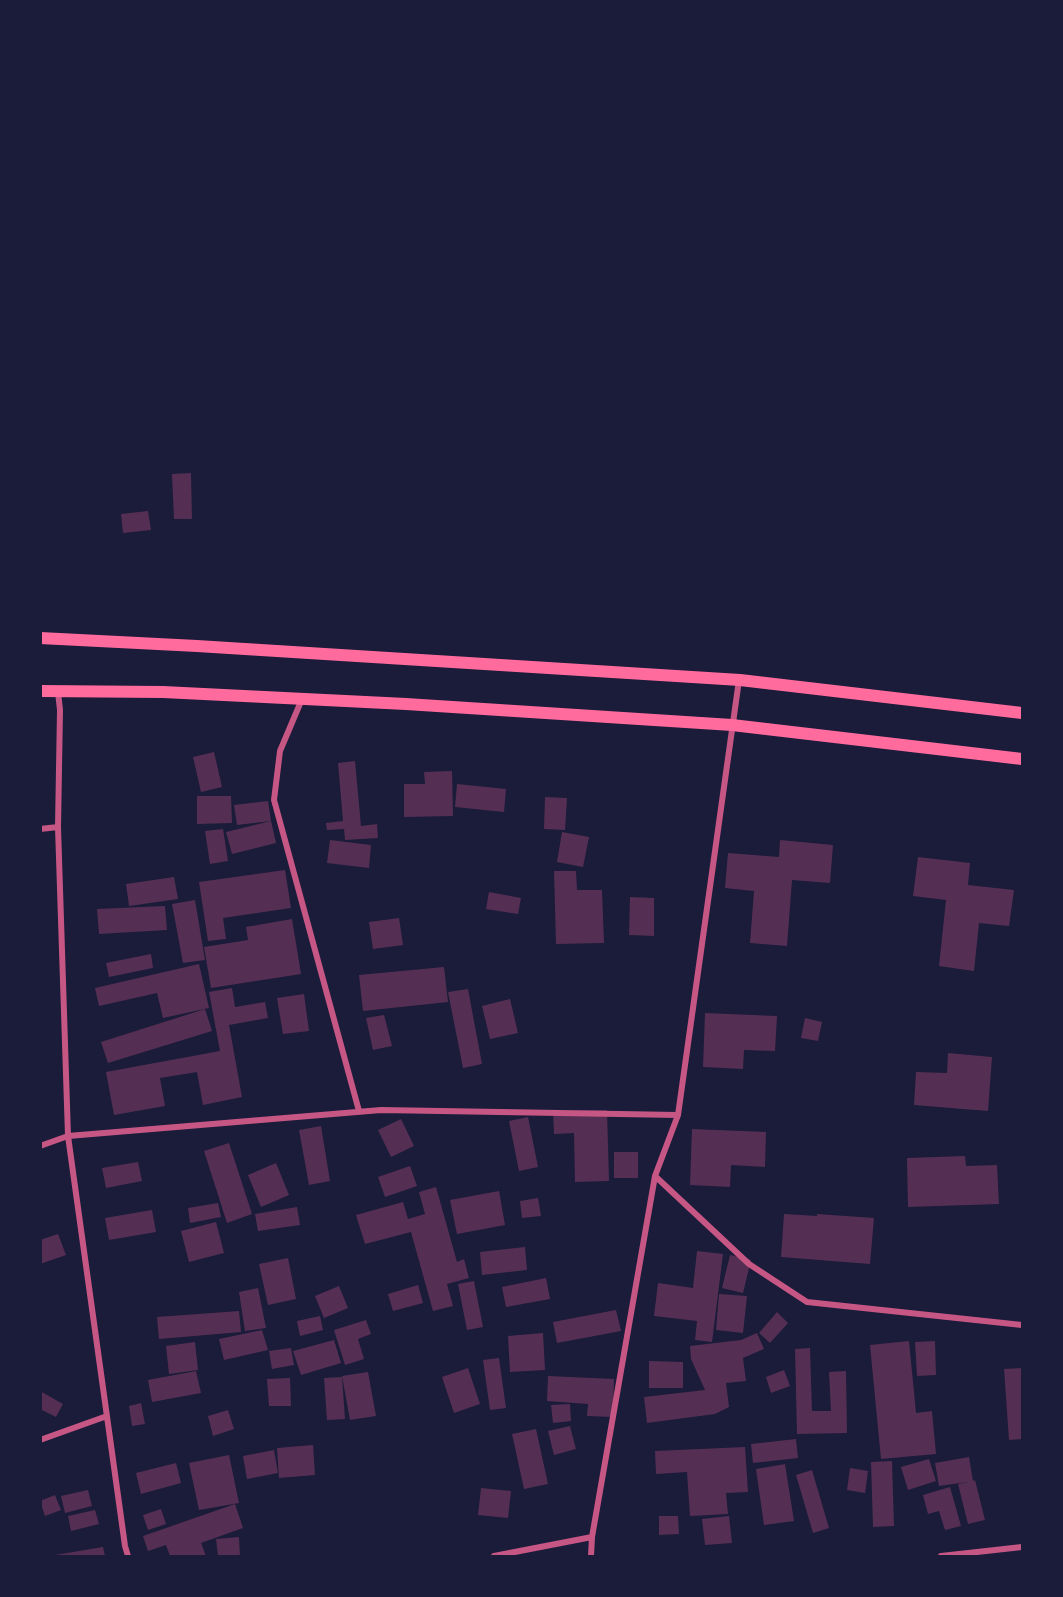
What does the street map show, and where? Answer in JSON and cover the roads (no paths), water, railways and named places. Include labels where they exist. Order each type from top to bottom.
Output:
[{"type":"main road","points":[[40,638],[740,680],[1023,713]]},
{"type":"main road","points":[[40,691],[163,692],[302,698],[732,725],[1023,759]]},
{"type":"street","points":[[591,1557],[592,1537],[655,1176],[678,1115],[740,680]]},
{"type":"street","points":[[58,691],[60,710],[58,827],[68,1136],[128,1557]]},
{"type":"street","points":[[302,698],[279,751],[274,800],[359,1111]]},
{"type":"street","points":[[40,829],[58,827]]},
{"type":"street","points":[[40,1146],[68,1136],[359,1111],[678,1115]]},
{"type":"street","points":[[655,1176],[749,1264],[807,1302],[1023,1325]]},
{"type":"street","points":[[40,1440],[107,1416]]},
{"type":"street","points":[[494,1557],[592,1537]]},
{"type":"street","points":[[941,1557],[1023,1548]]}]
